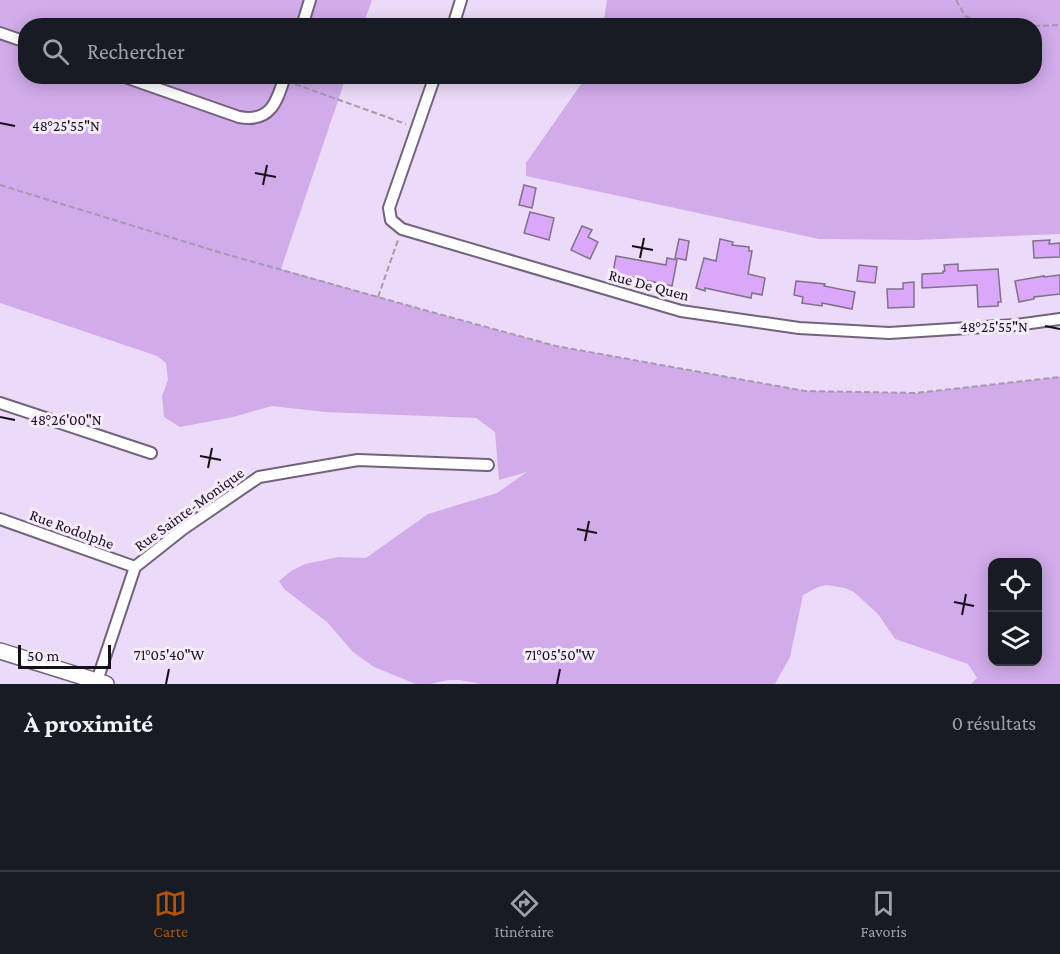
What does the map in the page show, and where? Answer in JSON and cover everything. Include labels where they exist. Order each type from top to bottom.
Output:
[{"type":"main road","points":[[0,651],[102,682]]},
{"type":"street","points":[[304,18],[310,0]]},
{"type":"street","points":[[455,18],[461,0]]},
{"type":"street","points":[[0,33],[18,39]]},
{"type":"street","points":[[145,84],[248,119],[256,118],[272,109],[282,84]]},
{"type":"street","points":[[402,229],[391,220],[388,208],[432,84]]},
{"type":"street","name":"Rue De Quen","points":[[402,229],[681,310],[799,328],[889,333],[1016,325],[1060,319]]},
{"type":"street","points":[[0,403],[151,453]]},
{"type":"street","name":"Rue Sainte-Monique","points":[[102,682],[135,567],[259,477],[358,460],[488,465]]},
{"type":"street","name":"Rue Rodolphe","points":[[0,519],[135,567]]},
{"type":"path","points":[[956,0],[965,16],[970,18]]},
{"type":"path","points":[[1042,26],[1060,25]]},
{"type":"path","points":[[300,84],[417,128]]},
{"type":"path","points":[[0,185],[225,254],[556,346],[805,392],[916,393],[1060,377]]},
{"type":"path","points":[[378,297],[402,229]]},
{"type":"shaded area","points":[[0,0],[372,0],[366,18],[18,18],[18,84],[344,84],[281,269],[424,310],[556,346],[805,391],[916,393],[1060,377],[1060,684],[971,684],[977,678],[968,664],[895,639],[878,614],[854,592],[827,585],[803,595],[790,657],[775,684],[481,684],[449,680],[416,684],[374,667],[353,652],[327,622],[284,589],[279,581],[291,571],[305,564],[339,557],[366,558],[428,514],[497,493],[527,472],[499,480],[495,432],[476,418],[325,412],[272,406],[233,417],[180,427],[164,417],[162,396],[168,380],[166,363],[157,356],[0,303]]},
{"type":"shaded area","points":[[607,0],[1060,0],[1060,234],[917,240],[819,239],[526,176],[526,163],[581,84],[1042,84],[1042,18],[604,18]]},
{"type":"building","points":[[524,185],[536,188],[532,208],[519,205]]},
{"type":"building","points":[[530,212],[554,218],[549,240],[524,233]]},
{"type":"building","points":[[582,226],[592,230],[588,237],[598,242],[590,259],[571,250]]},
{"type":"building","points":[[679,239],[689,241],[686,260],[675,258]]},
{"type":"building","points":[[720,239],[733,242],[732,245],[749,247],[749,251],[752,251],[748,274],[765,278],[762,295],[752,293],[751,298],[696,288],[704,258],[716,261]]},
{"type":"building","points":[[1050,240],[1049,244],[1060,243],[1060,257],[1034,258],[1033,241]]},
{"type":"building","points":[[616,256],[666,265],[667,258],[677,260],[672,286],[613,273]]},
{"type":"building","points":[[958,264],[958,271],[998,269],[1001,302],[998,302],[998,306],[978,307],[977,285],[922,288],[922,274],[943,273],[944,265]]},
{"type":"building","points":[[859,265],[877,267],[875,283],[857,281]]},
{"type":"building","points":[[1060,275],[1060,294],[1034,297],[1034,299],[1019,302],[1015,281]]},
{"type":"building","points":[[796,281],[825,284],[824,286],[855,292],[852,309],[822,303],[822,306],[802,303],[803,297],[794,295]]},
{"type":"building","points":[[914,282],[914,307],[888,308],[887,289],[903,289],[903,283]]}]
